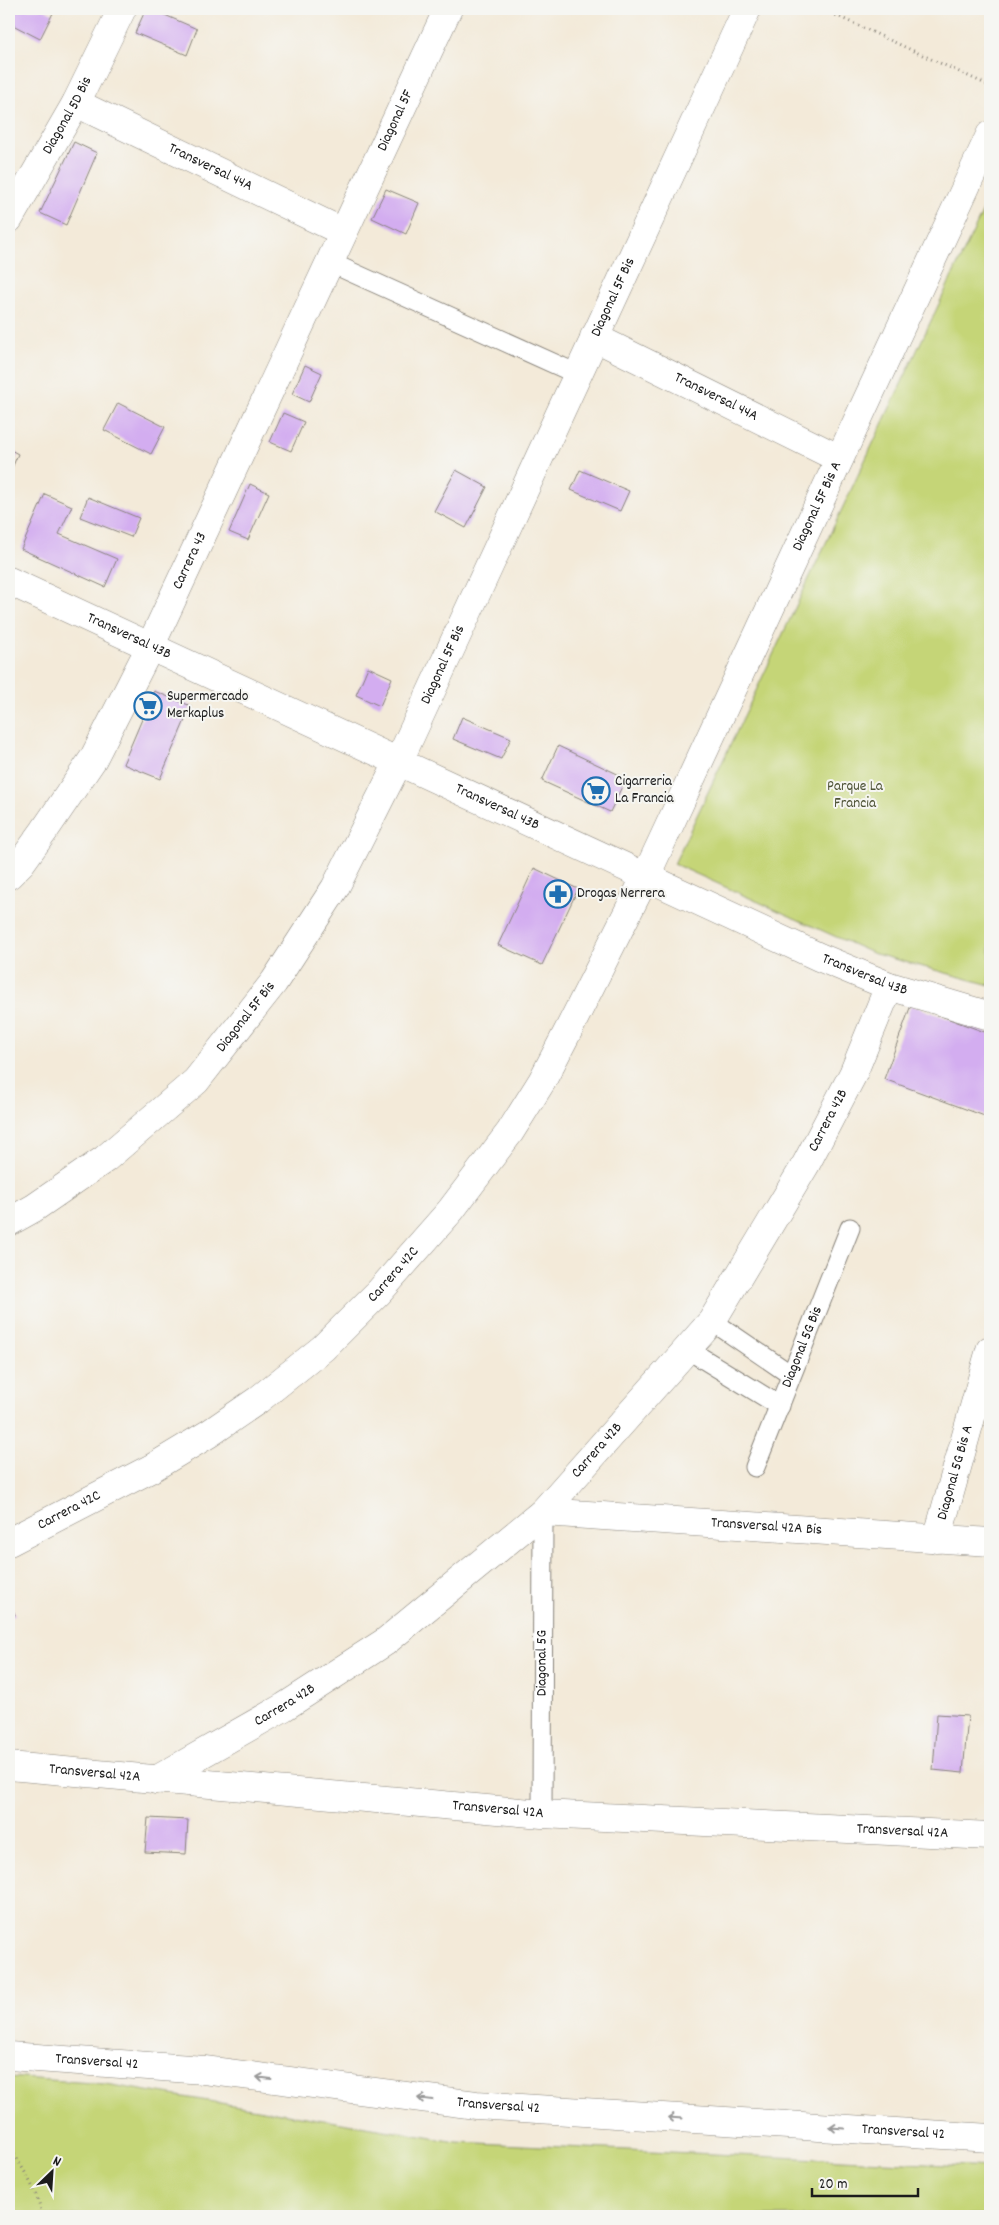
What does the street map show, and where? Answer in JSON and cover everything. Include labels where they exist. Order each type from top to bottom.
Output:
[{"type":"street","name":"Diagonal 5D Bis","points":[[9,219],[76,103],[122,9]]},
{"type":"street","name":"Diagonal 5F","points":[[343,232],[448,9]]},
{"type":"street","name":"Diagonal 5F Bis","points":[[9,1222],[34,1208],[105,1159],[196,1081],[274,982],[336,888],[398,763],[747,9]]},
{"type":"street","name":"Transversal 44A","points":[[76,103],[343,232]]},
{"type":"street","name":"Diagonal 5F Bis A","points":[[645,878],[838,458],[990,135]]},
{"type":"street","name":"Carrera 43","points":[[9,875],[21,864],[93,759],[150,647],[343,232]]},
{"type":"street","name":"Transversal 44A","points":[[594,337],[838,458]]},
{"type":"street","name":"Transversal 43B","points":[[9,581],[645,878],[820,957],[889,986],[990,1016]]},
{"type":"street","name":"Carrera 42C","points":[[9,1542],[152,1468],[210,1433],[258,1400],[323,1348],[379,1292],[451,1210],[510,1132],[542,1081],[645,878]]},
{"type":"street","name":"Carrera 42B","points":[[156,1780],[284,1707],[385,1642],[543,1512],[712,1321],[806,1164],[853,1074],[889,986]]},
{"type":"street","name":"Diagonal 5G Bis A","points":[[937,1539],[990,1350]]},
{"type":"street","name":"Transversal 42A Bis","points":[[543,1512],[990,1542]]},
{"type":"street","name":"Transversal 42A","points":[[9,1766],[542,1814],[990,1836]]},
{"type":"street","name":"Transversal 42","points":[[9,2056],[204,2070],[476,2105],[990,2138]]},
{"type":"lane","points":[[329,262],[577,374]]},
{"type":"lane","name":"Diagonal 5G Bis","points":[[755,1466],[850,1228]]},
{"type":"lane","points":[[712,1321],[792,1375]]},
{"type":"lane","points":[[687,1349],[780,1406]]},
{"type":"lane","name":"Diagonal 5G","points":[[542,1814],[543,1512]]},
{"type":"path","points":[[822,9],[990,86]]},
{"type":"path","points":[[9,2146],[22,2166],[41,2208],[42,2216]]},
{"type":"green space","name":"Parque La Francia","points":[[990,196],[990,985],[872,953],[674,864]]},
{"type":"green space","points":[[9,2077],[105,2084],[457,2142],[990,2167],[990,2216],[9,2216]]},
{"type":"building","points":[[9,9],[44,9],[53,13],[40,39],[9,23]]},
{"type":"building","points":[[146,9],[151,9],[197,29],[187,55],[135,33]]},
{"type":"building","points":[[74,142],[97,153],[66,225],[40,213]]},
{"type":"building","points":[[386,189],[419,203],[406,234],[372,218]]},
{"type":"building","points":[[305,365],[322,373],[309,402],[292,394]]},
{"type":"building","points":[[118,403],[165,427],[151,454],[104,430]]},
{"type":"building","points":[[283,413],[304,422],[291,451],[270,442]]},
{"type":"building","points":[[9,449],[18,454],[9,475]]},
{"type":"building","points":[[456,470],[487,487],[466,528],[434,511]]},
{"type":"building","points":[[580,470],[629,491],[620,511],[571,490]]},
{"type":"building","points":[[250,484],[269,493],[248,540],[229,532]]},
{"type":"building","points":[[45,494],[72,506],[59,534],[117,559],[105,587],[21,549]]},
{"type":"building","points":[[88,497],[139,518],[131,537],[80,517]]},
{"type":"building","points":[[368,667],[392,678],[380,706],[356,695]]},
{"type":"building","points":[[154,691],[191,706],[160,779],[123,764]]},
{"type":"building","points":[[462,717],[511,738],[501,759],[453,739]]},
{"type":"building","points":[[558,746],[626,778],[610,812],[542,781]]},
{"type":"building","points":[[534,868],[578,889],[542,965],[498,945]]},
{"type":"building","points":[[911,1005],[990,1034],[990,1118],[884,1079]]},
{"type":"building","points":[[9,1600],[15,1615],[9,1618]]},
{"type":"building","points":[[937,1714],[968,1716],[963,1773],[933,1770]]},
{"type":"building","points":[[148,1818],[188,1820],[186,1854],[145,1852]]},
{"type":"place","name":"Supermercado Merkaplus","points":[[148,706]]},
{"type":"place","name":"Cigarreria La Francia","points":[[596,791]]},
{"type":"place","name":"Drogas Nerrera","points":[[558,894]]}]
